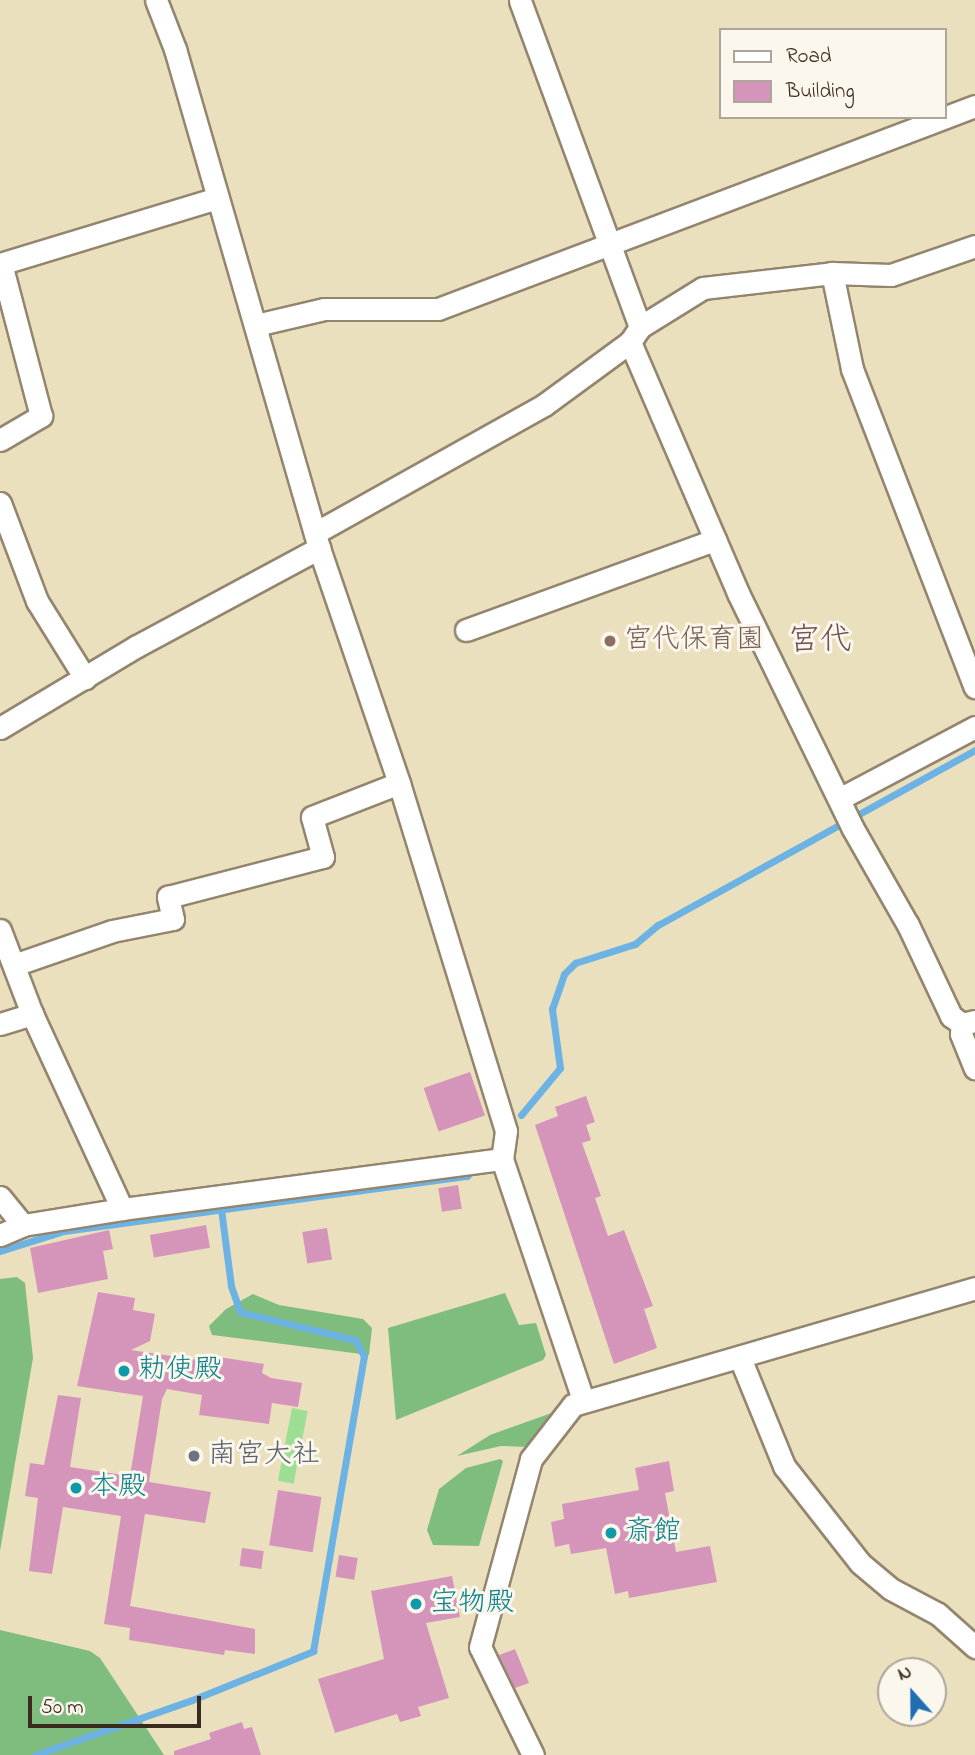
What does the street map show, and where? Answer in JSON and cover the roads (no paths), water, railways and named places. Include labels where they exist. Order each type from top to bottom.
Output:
[{"type":"street","points":[[156,0],[175,49],[317,540],[399,783],[506,1131],[502,1159],[583,1400]]},
{"type":"street","points":[[520,0],[612,245],[635,335],[715,540],[845,812],[908,925],[951,1016],[969,1022],[961,1034],[975,1068]]},
{"type":"street","points":[[947,117],[975,106]]},
{"type":"street","points":[[256,325],[324,309],[438,309],[941,119]]},
{"type":"street","points":[[0,440],[41,416],[0,264],[217,198]]},
{"type":"street","points":[[0,728],[544,405],[635,335],[703,288],[832,273],[891,275],[975,246]]},
{"type":"street","points":[[832,273],[852,369],[975,687]]},
{"type":"street","points":[[0,503],[37,601],[85,678]]},
{"type":"street","points":[[466,630],[715,540]]},
{"type":"street","points":[[845,812],[975,727]]},
{"type":"street","points":[[14,965],[112,931],[173,919],[168,897],[324,857],[312,817],[399,783]]},
{"type":"street","points":[[0,930],[32,1014],[122,1209]]},
{"type":"street","points":[[0,1024],[32,1014]]},
{"type":"street","points":[[0,1235],[23,1225],[122,1209],[502,1159]]},
{"type":"street","points":[[0,1198],[23,1225]]},
{"type":"street","points":[[533,1755],[480,1647],[531,1459],[573,1405],[975,1287]]},
{"type":"street","points":[[740,1358],[784,1466],[860,1563],[891,1589],[938,1614],[975,1647]]},
{"type":"waterway","points":[[521,1115],[560,1068],[552,1009],[564,974],[575,963],[635,944],[658,925],[975,750]]},
{"type":"waterway","points":[[0,1251],[64,1231],[467,1176],[471,1171]]},
{"type":"waterway","points":[[35,1755],[192,1700],[313,1651],[364,1356],[355,1340],[240,1312],[231,1286],[221,1209]]},
{"type":"place","name":"宮代保育園","points":[[610,641]]},
{"type":"place","name":"勅使殿","points":[[124,1371]]},
{"type":"place","name":"南宮大社","points":[[194,1456]]},
{"type":"place","name":"本殿","points":[[76,1488]]},
{"type":"place","name":"斎館","points":[[611,1533]]},
{"type":"place","name":"宝物殿","points":[[416,1604]]},
{"type":"district","name":"宮代","points":[[820,642]]}]
